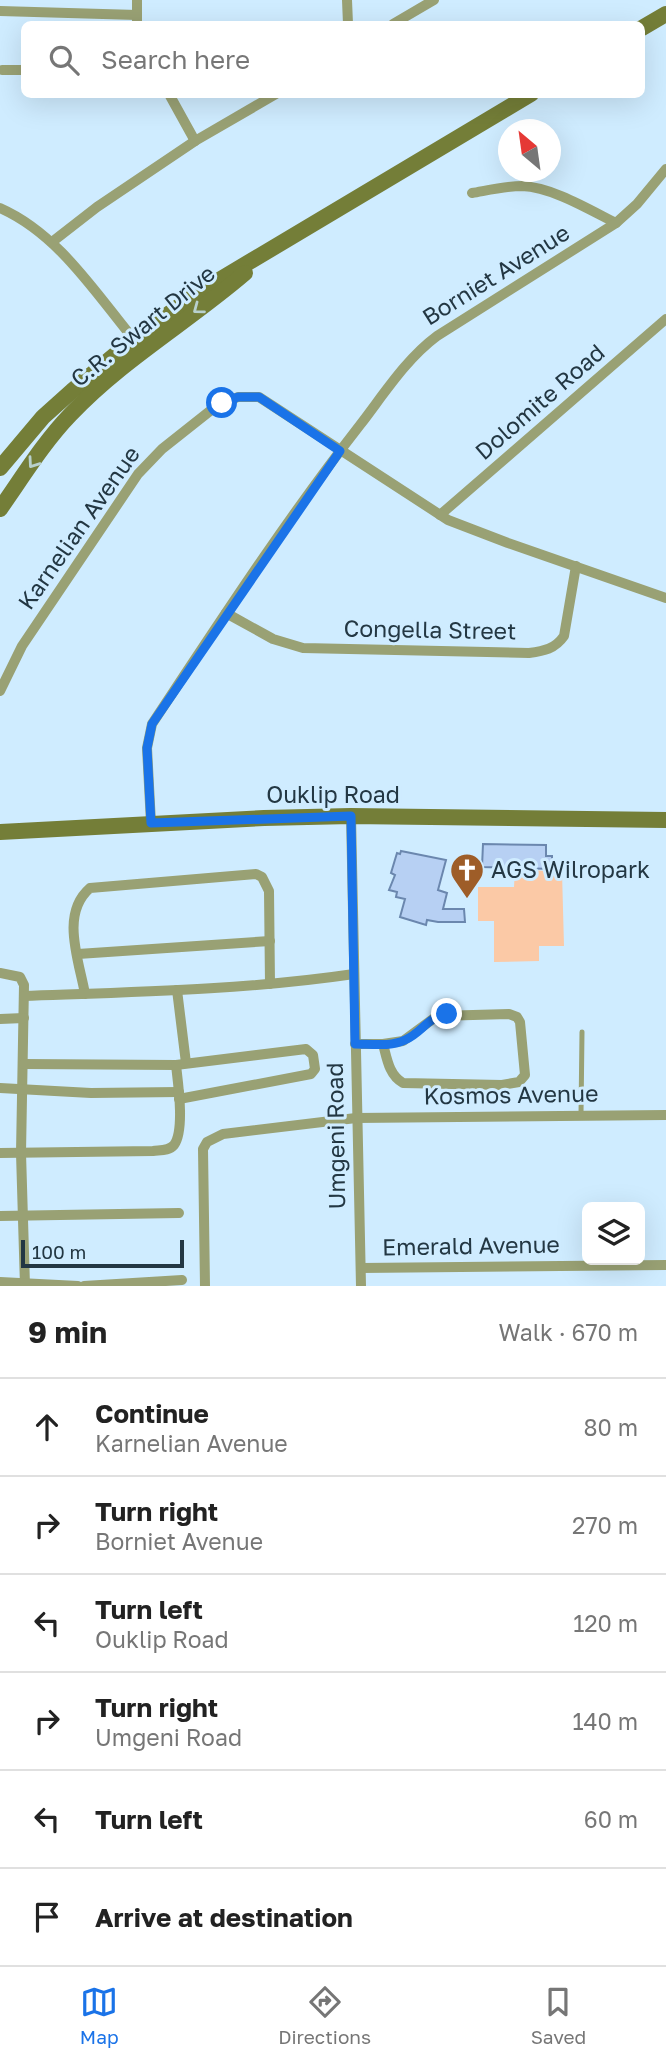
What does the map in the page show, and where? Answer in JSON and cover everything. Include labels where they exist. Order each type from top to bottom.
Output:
[{"type":"main road","points":[[645,26],[666,14]]},
{"type":"main road","name":"C.R. Swart Drive","points":[[0,468],[43,417],[139,345],[218,279],[270,251],[524,98]]},
{"type":"main road","name":"C.R. Swart Drive","points":[[0,509],[70,415],[128,362],[139,345]]},
{"type":"main road","name":"Ouklip Road","points":[[0,832],[151,823],[351,816],[666,820]]},
{"type":"street","points":[[0,10],[137,20],[137,0]]},
{"type":"street","points":[[347,0],[348,21]]},
{"type":"street","points":[[398,21],[434,0]]},
{"type":"street","points":[[2,70],[21,70]]},
{"type":"street","points":[[171,98],[195,141]]},
{"type":"street","points":[[52,242],[97,207],[195,141],[269,98]]},
{"type":"street","name":"Borniet Avenue","points":[[151,823],[147,748],[149,731],[226,613],[340,451],[393,382],[428,343],[616,223],[637,204],[666,169]]},
{"type":"street","points":[[472,193],[530,187],[558,196],[616,223]]},
{"type":"street","points":[[0,208],[52,242],[139,345]]},
{"type":"street","name":"Dolomite Road","points":[[440,516],[666,319]]},
{"type":"street","name":"Karnelian Avenue","points":[[0,691],[22,646],[133,480],[157,454],[204,415],[232,399],[259,397],[440,516],[508,543],[666,598]]},
{"type":"street","name":"Congella Street","points":[[226,613],[273,639],[303,648],[516,653],[545,651],[559,643],[564,636],[576,566]]},
{"type":"street","name":"Umgeni Road","points":[[351,816],[361,1286]]},
{"type":"street","points":[[85,994],[72,924],[75,907],[90,888],[256,874],[262,877],[269,891],[270,984]]},
{"type":"street","points":[[78,954],[270,941]]},
{"type":"street","points":[[0,973],[20,977],[24,985],[21,1153],[25,1284]]},
{"type":"street","points":[[24,996],[270,984],[354,974]]},
{"type":"street","points":[[0,1153],[169,1149],[173,1146],[178,1132],[181,1064],[177,990]]},
{"type":"street","points":[[355,1044],[403,1041],[437,1016],[509,1014],[517,1017],[520,1022],[525,1074],[519,1082],[502,1085],[403,1083],[389,1067],[383,1044]]},
{"type":"street","points":[[0,1019],[24,1018]]},
{"type":"street","points":[[0,1088],[179,1096],[307,1074],[314,1071],[316,1065],[313,1055],[306,1049],[181,1064],[24,1064]]},
{"type":"street","name":"Kosmos Avenue","points":[[205,1286],[203,1149],[207,1142],[223,1134],[356,1118],[666,1115]]},
{"type":"street","points":[[0,1216],[179,1213]]},
{"type":"street","name":"Emerald Avenue","points":[[361,1268],[666,1265]]},
{"type":"street","points":[[84,1286],[182,1280]]},
{"type":"street","points":[[0,1282],[78,1286]]},
{"type":"lane","points":[[581,1114],[582,1031]]},
{"type":"shaded area","points":[[515,869],[562,872],[564,946],[539,946],[539,961],[494,962],[494,921],[478,921],[478,887],[514,887]]},
{"type":"building","points":[[483,844],[546,845],[546,856],[552,856],[552,869],[482,867]]},
{"type":"building","name":"AGS Wilropark","points":[[401,851],[446,860],[438,890],[447,893],[443,909],[464,909],[465,922],[427,920],[426,925],[400,917],[405,899],[396,897],[397,892],[389,890],[395,875],[391,873],[397,853],[400,854]]},
{"type":"place","name":"AGS Wilropark","points":[[467,900]]},
{"type":"route","points":[[222,403],[238,397],[259,397],[340,451],[152,724],[147,738],[151,823],[351,816],[355,1044],[403,1041],[431,1019],[447,1014]]}]
